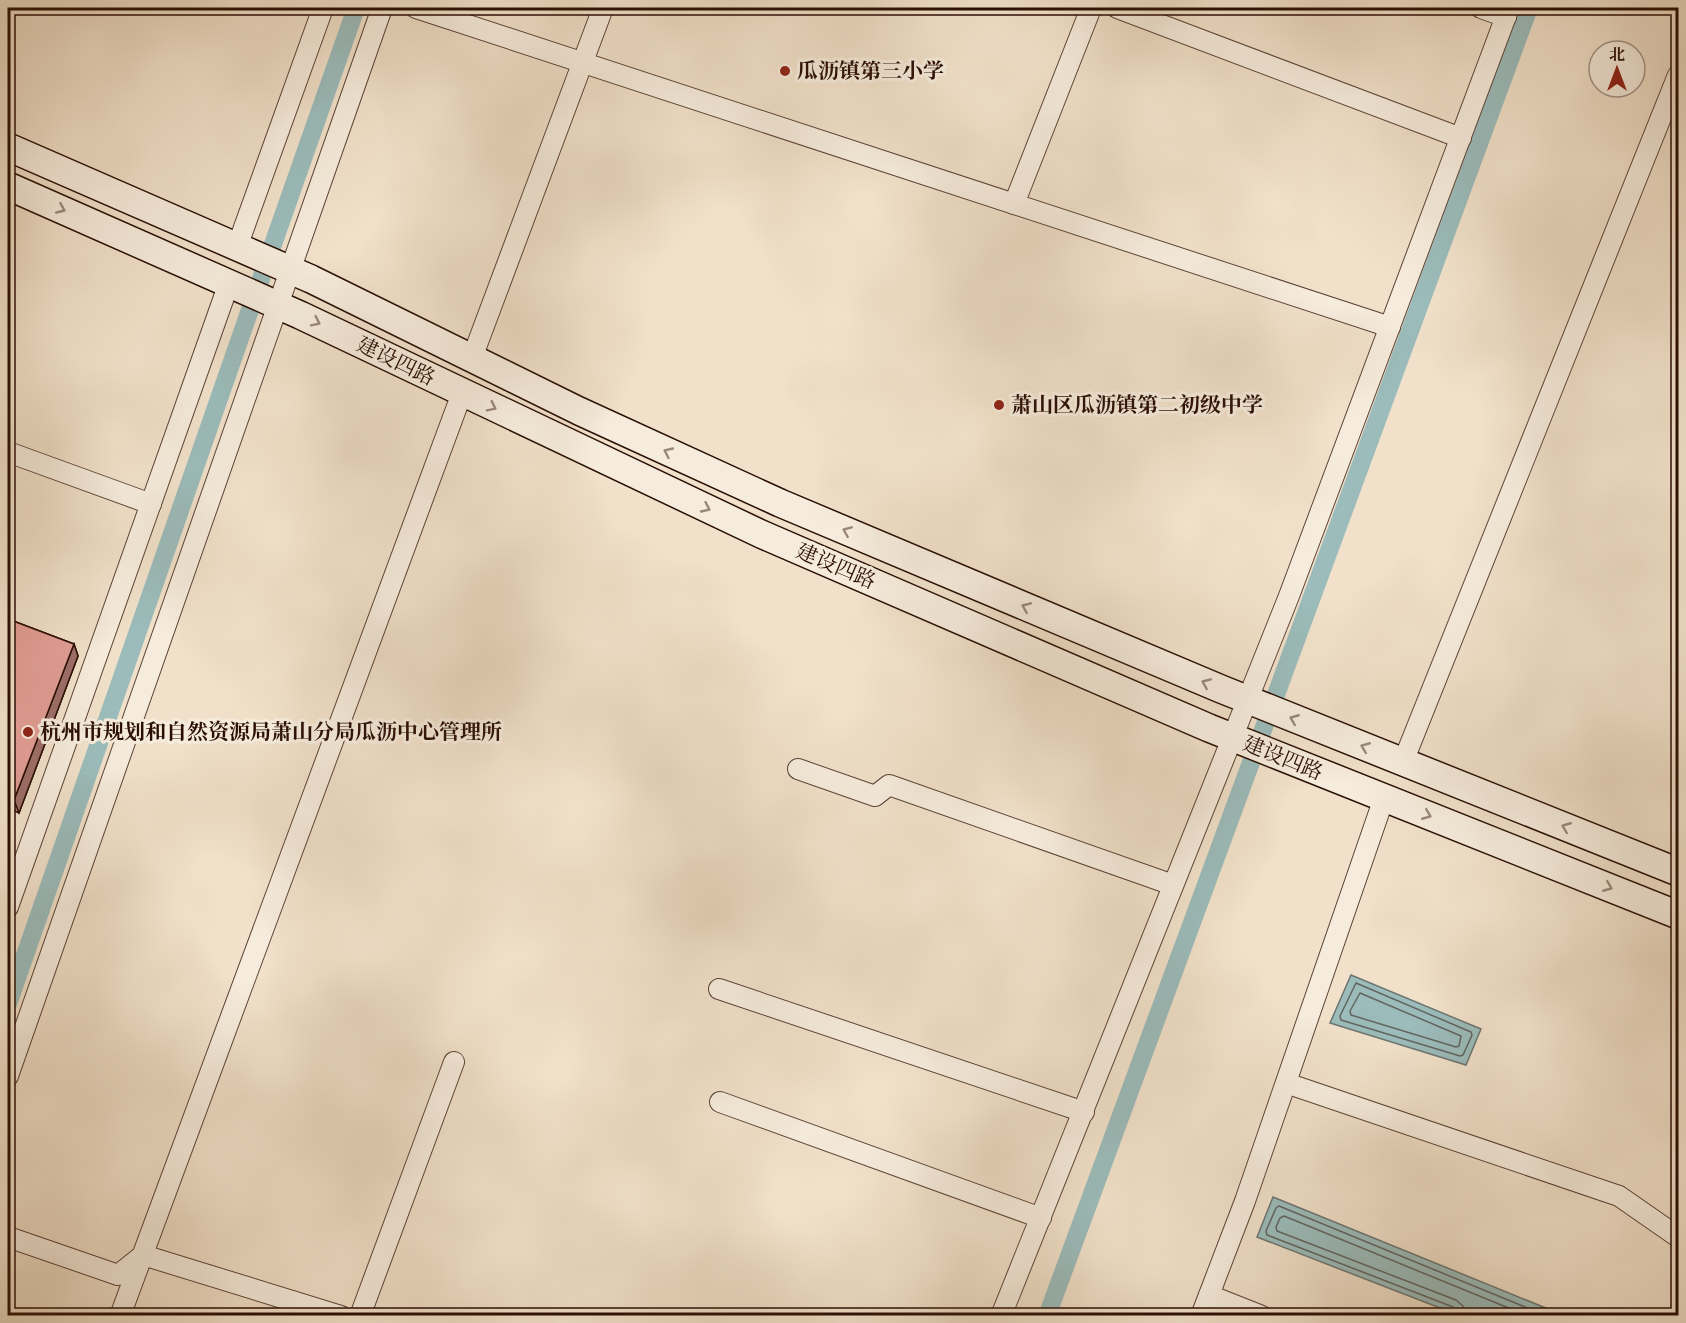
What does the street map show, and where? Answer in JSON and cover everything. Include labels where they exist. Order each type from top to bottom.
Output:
[{"type":"main road","name":"建设四路","points":[[8,147],[290,270],[579,411],[780,503],[1260,705],[1678,872]]},
{"type":"main road","name":"建设四路","points":[[8,186],[279,306],[761,534],[1246,743],[1678,915]]},
{"type":"street","points":[[237,247],[323,8]]},
{"type":"street","points":[[8,1076],[382,8]]},
{"type":"street","points":[[416,8],[1390,327]]},
{"type":"street","points":[[472,358],[603,8]]},
{"type":"street","points":[[1014,204],[1091,8]]},
{"type":"street","points":[[1117,8],[1461,138]]},
{"type":"street","points":[[1001,1316],[1289,596],[1508,12],[1481,8]]},
{"type":"street","points":[[1403,762],[1678,75]]},
{"type":"street","points":[[8,907],[229,284]]},
{"type":"street","points":[[120,1316],[462,393]]},
{"type":"street","points":[[8,452],[151,504]]},
{"type":"street","points":[[798,769],[875,796],[889,785],[1173,885]]},
{"type":"street","points":[[1201,1316],[1286,1083],[1384,798]]},
{"type":"street","points":[[719,989],[1084,1112]]},
{"type":"street","points":[[360,1316],[454,1062]]},
{"type":"street","points":[[1286,1083],[1619,1196],[1678,1237]]},
{"type":"street","points":[[720,1102],[1041,1218]]},
{"type":"street","points":[[8,1238],[117,1275],[143,1255]]},
{"type":"street","points":[[143,1255],[341,1316]]},
{"type":"street","points":[[1209,1295],[1262,1316]]},
{"type":"water","points":[[1351,975],[1481,1029],[1466,1065],[1330,1023]]},
{"type":"water","points":[[1273,1197],[1563,1315],[1458,1315],[1257,1237]]},
{"type":"building","name":"杭州市规划和自然资源局萧山分局瓜沥中心管理所","points":[[8,619],[74,644],[14,800],[8,797]]},
{"type":"waterway","points":[[271,250],[356,8]]},
{"type":"waterway","points":[[1047,1316],[1529,8]]},
{"type":"waterway","points":[[259,286],[264,269]]},
{"type":"waterway","points":[[8,1004],[252,304]]},
{"type":"place","name":"瓜沥镇第三小学","points":[[785,71]]},
{"type":"place","name":"萧山区瓜沥镇第二初级中学","points":[[999,405]]},
{"type":"place","name":"杭州市规划和自然资源局萧山分局瓜沥中心管理所","points":[[28,732]]}]
